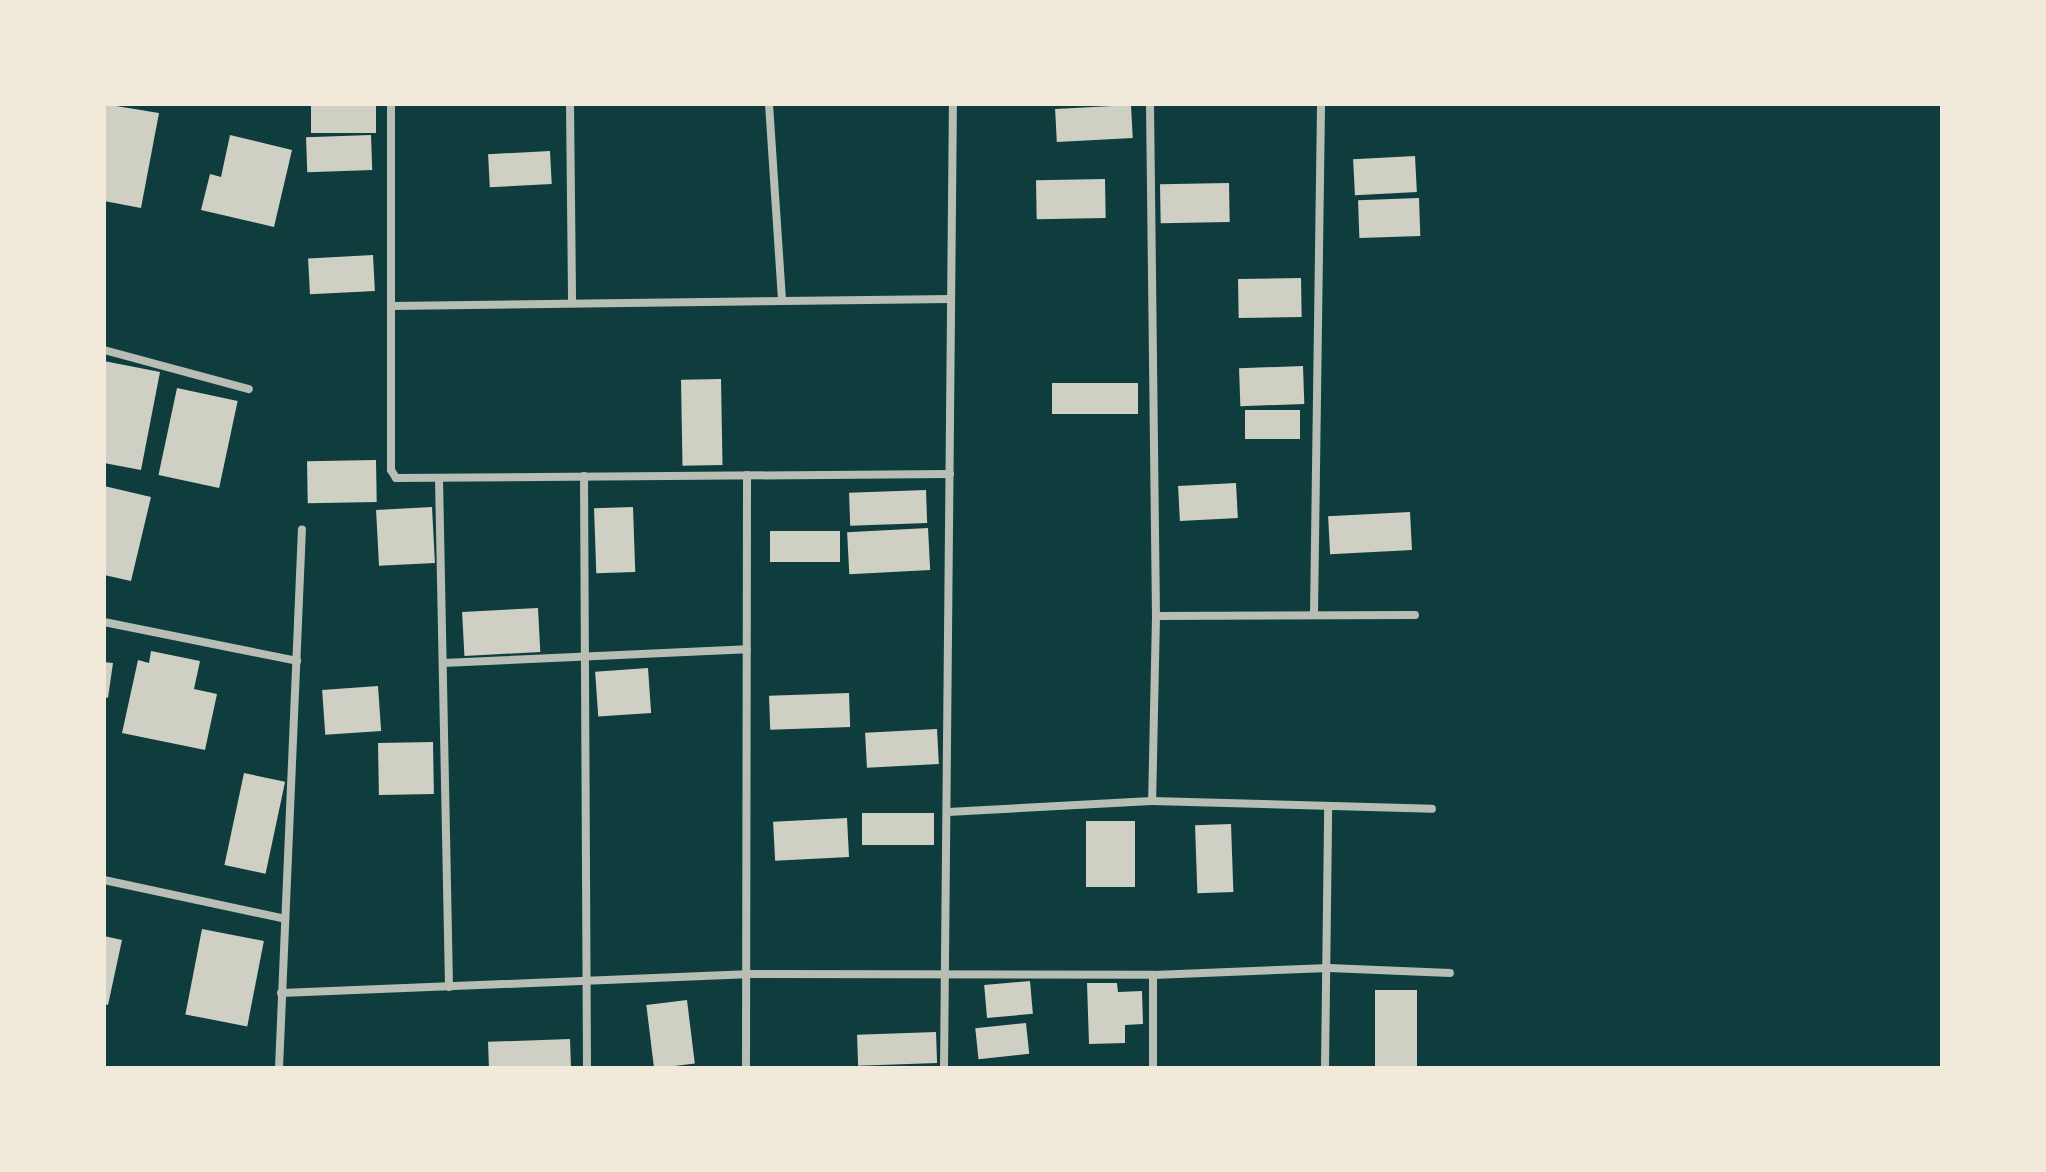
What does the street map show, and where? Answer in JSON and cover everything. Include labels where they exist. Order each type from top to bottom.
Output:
[{"type":"street","points":[[391,104],[391,470],[404,480],[950,474]]},
{"type":"street","points":[[570,104],[572,301]]},
{"type":"street","points":[[769,104],[782,301]]},
{"type":"street","points":[[944,1068],[953,104]]},
{"type":"street","points":[[1150,104],[1156,616],[1152,801]]},
{"type":"street","points":[[1314,614],[1321,104]]},
{"type":"street","points":[[391,306],[572,301],[951,299]]},
{"type":"street","points":[[104,350],[249,389]]},
{"type":"street","points":[[746,1068],[747,475]]},
{"type":"street","points":[[584,476],[587,1068]]},
{"type":"street","points":[[439,479],[449,987]]},
{"type":"street","points":[[279,1068],[282,918],[302,529]]},
{"type":"street","points":[[1156,616],[1415,615]]},
{"type":"street","points":[[104,622],[297,661]]},
{"type":"street","points":[[443,663],[747,649]]},
{"type":"street","points":[[948,812],[1152,801],[1432,809]]},
{"type":"street","points":[[1325,1068],[1329,968],[1328,806]]},
{"type":"street","points":[[104,880],[282,918]]},
{"type":"street","points":[[281,993],[746,974],[1153,975],[1329,968],[1450,973]]},
{"type":"street","points":[[1153,975],[1153,1068]]},
{"type":"building","points":[[104,104],[159,113],[141,208],[104,201]]},
{"type":"building","points":[[311,104],[376,104],[376,133],[311,133]]},
{"type":"building","points":[[1131,105],[1133,138],[1057,142],[1055,109]]},
{"type":"building","points":[[230,135],[292,150],[274,227],[201,210],[210,174],[221,177]]},
{"type":"building","points":[[371,135],[372,170],[307,172],[306,137]]},
{"type":"building","points":[[550,151],[552,184],[490,187],[488,154]]},
{"type":"building","points":[[1415,156],[1417,192],[1355,195],[1353,159]]},
{"type":"building","points":[[1105,179],[1106,218],[1037,219],[1036,180]]},
{"type":"building","points":[[1229,183],[1230,222],[1161,223],[1160,184]]},
{"type":"building","points":[[1419,198],[1420,236],[1359,238],[1358,200]]},
{"type":"building","points":[[373,255],[375,291],[310,294],[308,258]]},
{"type":"building","points":[[1301,278],[1302,317],[1239,318],[1238,279]]},
{"type":"building","points":[[104,361],[160,372],[141,470],[104,463]]},
{"type":"building","points":[[1303,366],[1304,404],[1240,406],[1239,368]]},
{"type":"building","points":[[721,379],[723,465],[683,466],[681,380]]},
{"type":"building","points":[[1052,383],[1138,383],[1138,414],[1052,414]]},
{"type":"building","points":[[177,388],[238,401],[219,488],[158,475]]},
{"type":"building","points":[[1245,410],[1300,410],[1300,439],[1245,439]]},
{"type":"building","points":[[376,460],[377,502],[308,503],[307,461]]},
{"type":"building","points":[[1236,483],[1238,518],[1180,521],[1178,486]]},
{"type":"building","points":[[104,486],[151,497],[131,581],[104,575]]},
{"type":"building","points":[[926,490],[927,523],[850,526],[849,493]]},
{"type":"building","points":[[432,507],[435,563],[379,566],[376,510]]},
{"type":"building","points":[[633,507],[635,572],[596,573],[594,508]]},
{"type":"building","points":[[1410,512],[1412,550],[1330,554],[1328,516]]},
{"type":"building","points":[[928,528],[930,570],[849,574],[847,532]]},
{"type":"building","points":[[770,531],[840,531],[840,562],[770,562]]},
{"type":"building","points":[[538,608],[540,652],[464,656],[462,612]]},
{"type":"building","points":[[151,651],[200,661],[194,689],[217,694],[205,750],[122,733],[138,660],[149,663]]},
{"type":"building","points":[[104,662],[113,663],[108,698],[104,697]]},
{"type":"building","points":[[648,668],[651,713],[598,717],[595,672]]},
{"type":"building","points":[[378,686],[381,731],[325,735],[322,690]]},
{"type":"building","points":[[849,693],[850,727],[770,730],[769,696]]},
{"type":"building","points":[[937,729],[939,764],[867,768],[865,733]]},
{"type":"building","points":[[433,742],[434,794],[379,795],[378,743]]},
{"type":"building","points":[[244,773],[285,782],[266,874],[224,865]]},
{"type":"building","points":[[862,813],[934,813],[934,845],[862,845]]},
{"type":"building","points":[[847,818],[849,857],[775,861],[773,822]]},
{"type":"building","points":[[1086,821],[1135,821],[1135,887],[1086,887]]},
{"type":"building","points":[[1231,824],[1233,892],[1197,893],[1195,825]]},
{"type":"building","points":[[202,929],[264,941],[247,1026],[185,1014]]},
{"type":"building","points":[[104,936],[122,940],[108,1005],[104,1004]]},
{"type":"building","points":[[1030,981],[1033,1014],[987,1018],[984,985]]},
{"type":"building","points":[[1087,983],[1117,983],[1118,992],[1142,991],[1143,1024],[1125,1025],[1125,1043],[1089,1044]]},
{"type":"building","points":[[1375,990],[1417,990],[1417,1068],[1375,1068]]},
{"type":"building","points":[[687,1000],[695,1064],[654,1068],[646,1005]]},
{"type":"building","points":[[1026,1023],[1029,1054],[979,1059],[975,1028]]},
{"type":"building","points":[[936,1032],[937,1063],[858,1066],[857,1035]]},
{"type":"building","points":[[570,1039],[571,1068],[489,1068],[488,1042]]}]
